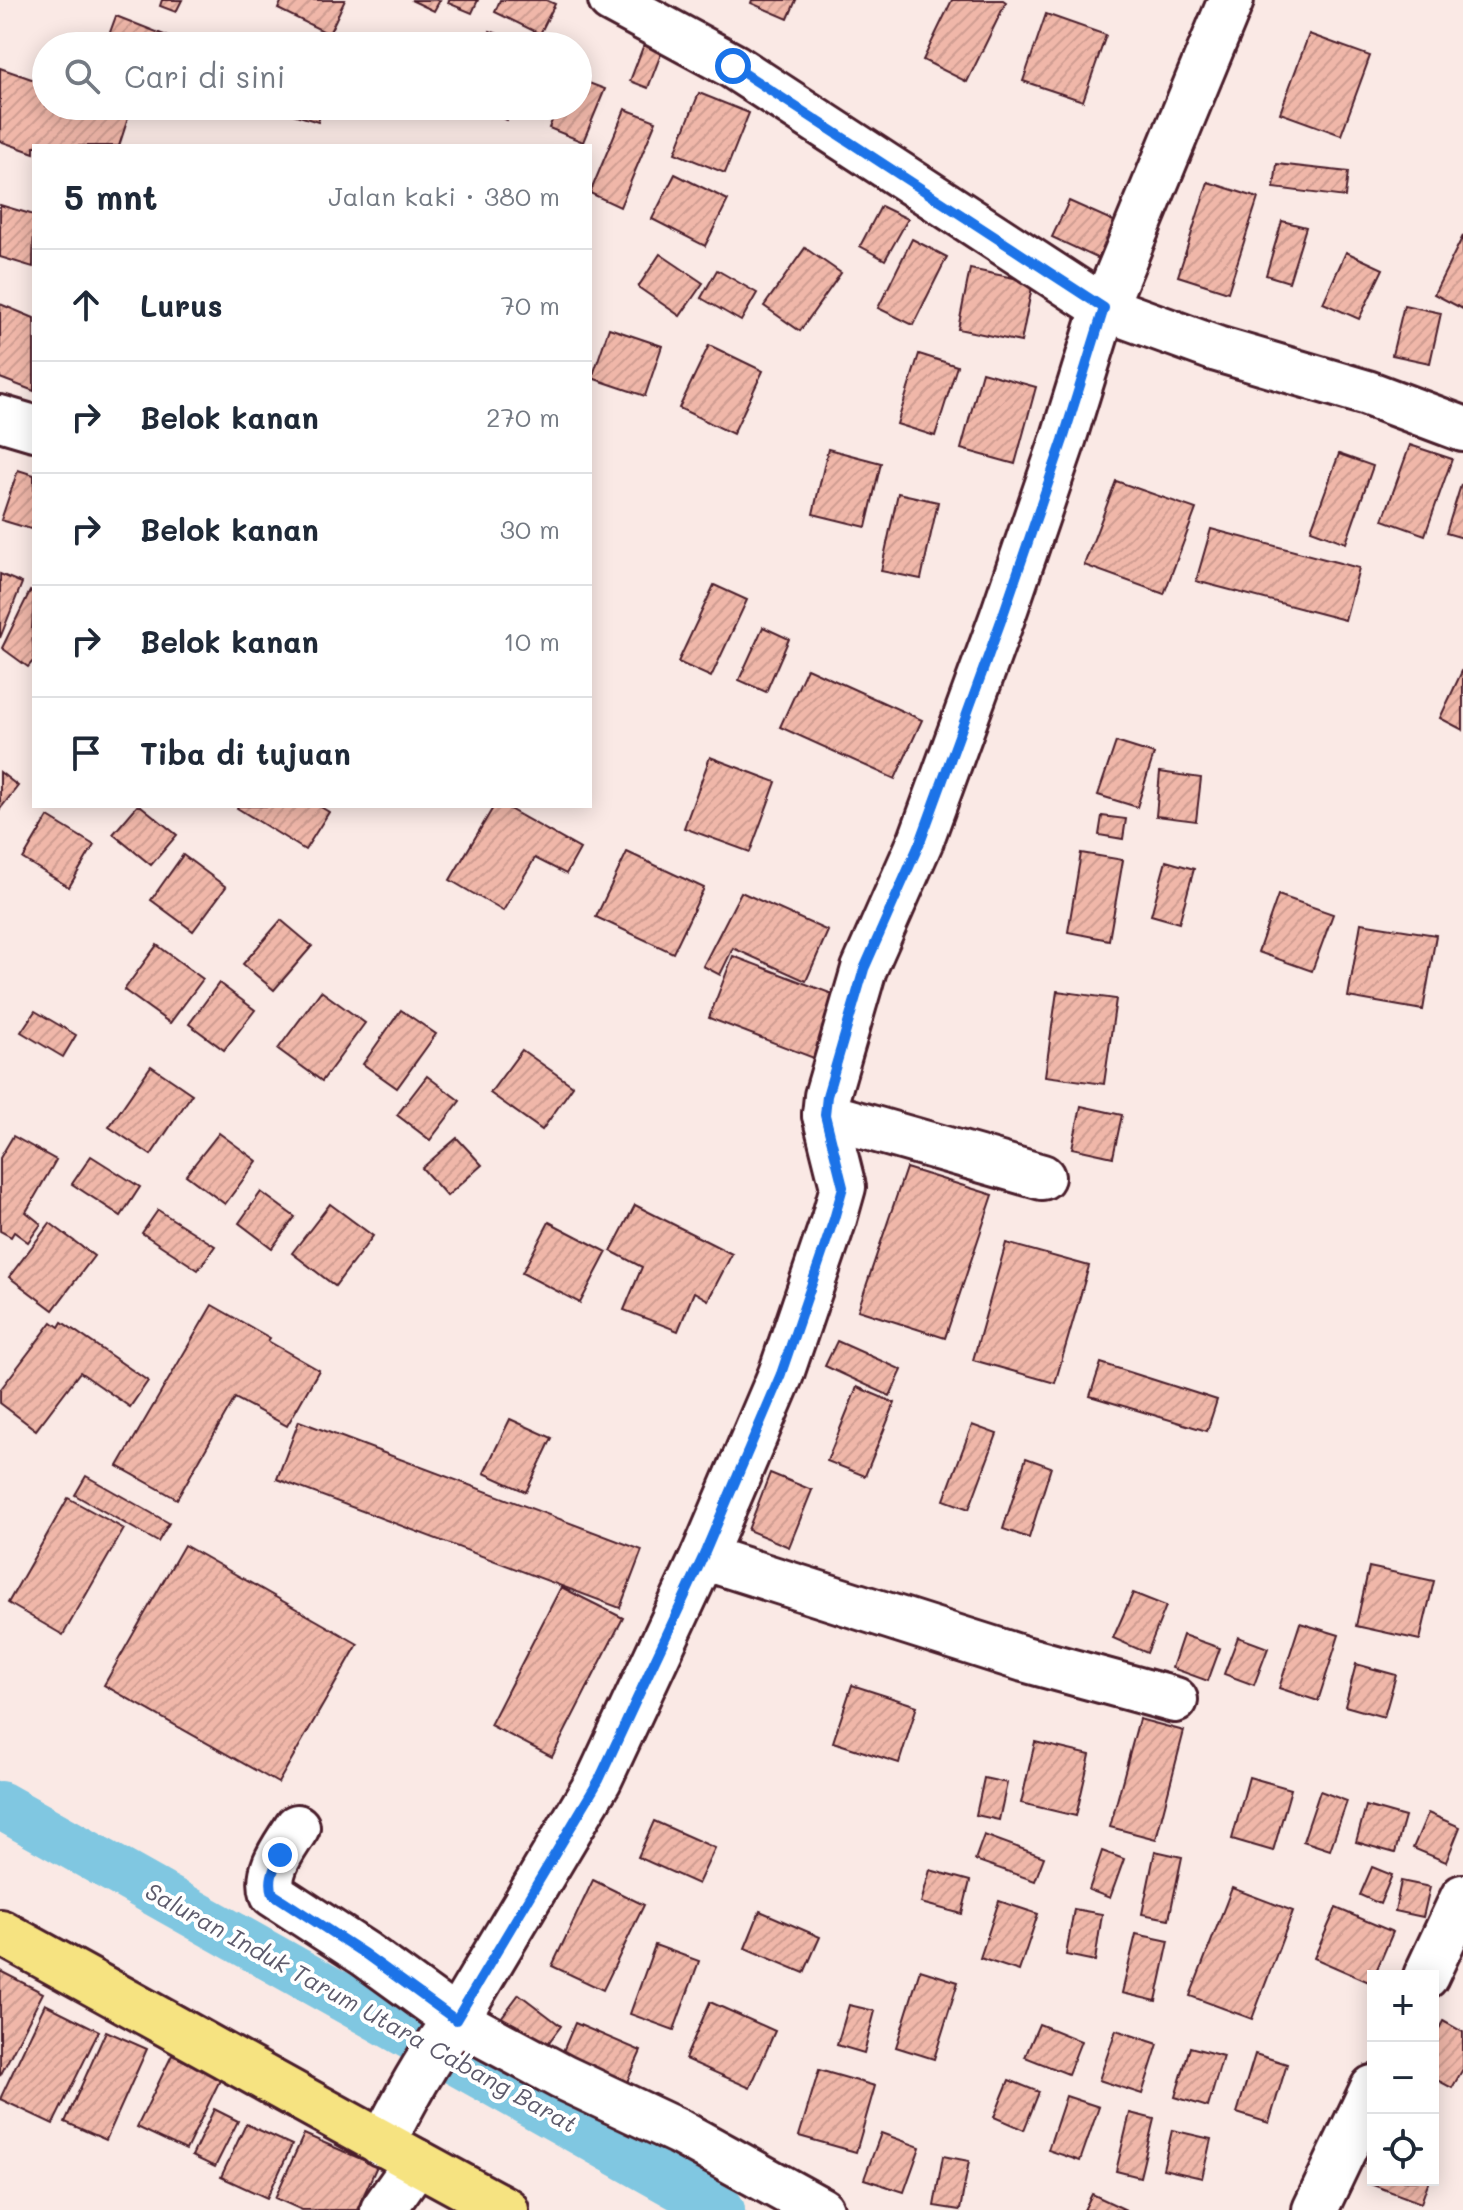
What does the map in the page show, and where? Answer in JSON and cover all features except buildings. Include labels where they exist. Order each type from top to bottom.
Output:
[{"type":"main road","points":[[0,1932],[506,2210]]},
{"type":"street","points":[[611,0],[733,66],[1104,308],[1217,349],[1367,393],[1463,429]]},
{"type":"street","points":[[383,2210],[400,2153],[402,2106],[599,1780],[703,1557],[781,1374],[843,1187],[825,1115],[827,1096],[864,969],[921,840],[1002,618],[1104,308],[1231,0]]},
{"type":"street","points":[[0,418],[32,427]]},
{"type":"street","points":[[825,1115],[1042,1177]]},
{"type":"street","points":[[703,1557],[1024,1659],[1175,1700]]},
{"type":"street","points":[[297,1827],[271,1875],[273,1894],[365,1954],[449,2029],[679,2132],[821,2210]]},
{"type":"street","points":[[1429,1970],[1463,1897]]},
{"type":"street","points":[[1315,2210],[1367,2101]]},
{"type":"waterway","name":"Saluran Induk Tarum Utara Cabang Barat","points":[[0,1805],[721,2210]]},
{"type":"route","points":[[280,1855],[271,1875],[273,1894],[365,1954],[456,2020],[599,1780],[703,1557],[781,1374],[843,1187],[825,1115],[827,1096],[864,969],[921,840],[1002,618],[1104,308],[733,66]]}]
